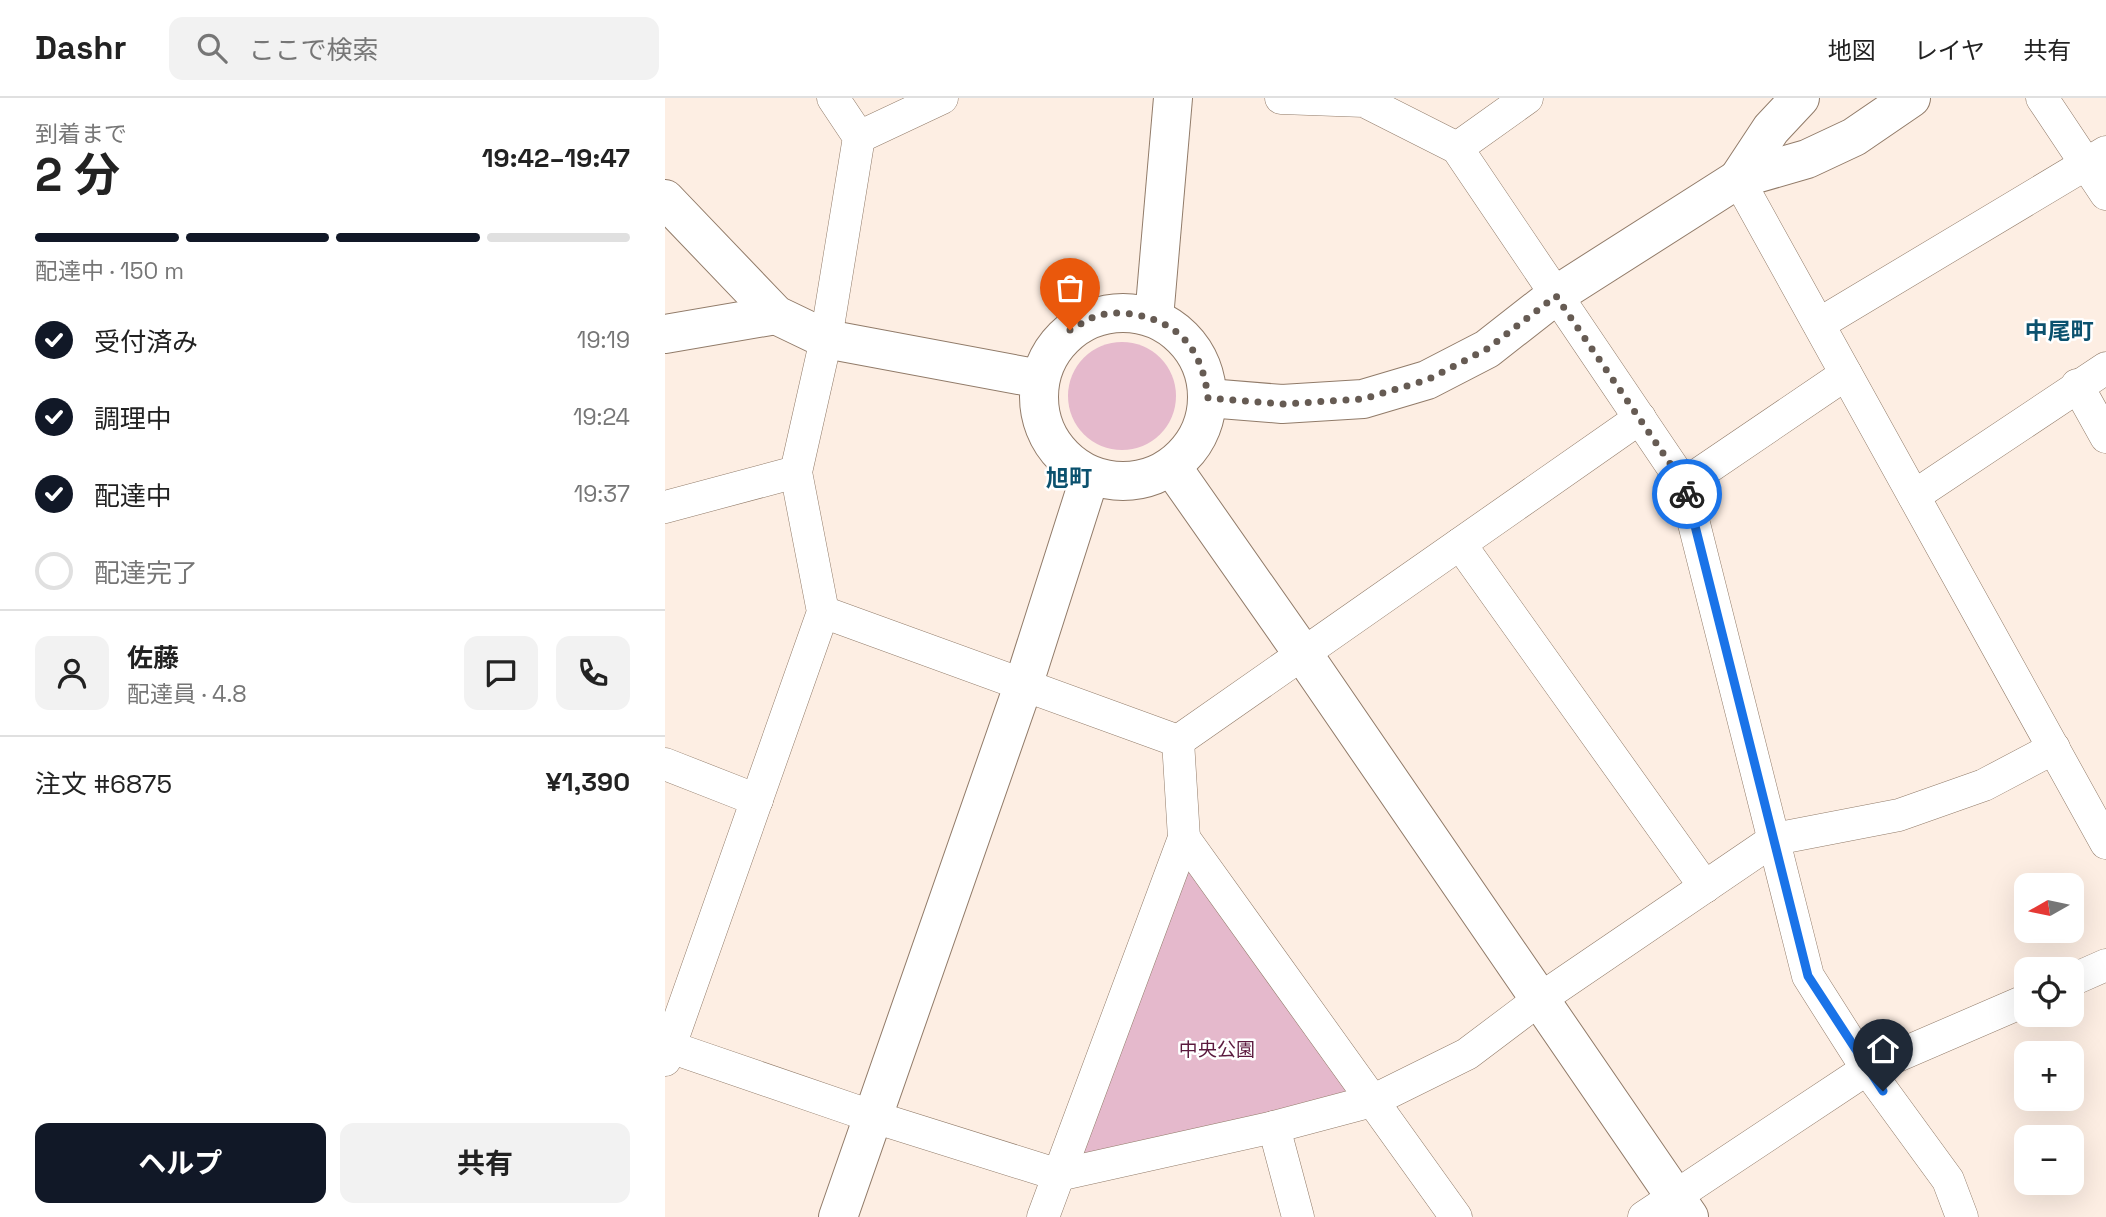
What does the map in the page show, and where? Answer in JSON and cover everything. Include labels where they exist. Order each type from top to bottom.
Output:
[{"type":"street","points":[[833,98],[859,137],[826,339],[796,472],[823,612],[667,1054],[1059,1175],[1373,1101],[1467,1054],[1540,999],[1775,839],[1899,815],[1984,785],[2054,748]]},
{"type":"street","points":[[859,137],[942,98]]},
{"type":"street","points":[[1154,318],[1173,98]]},
{"type":"street","points":[[1281,98],[1364,99],[1457,148],[1684,484],[1808,976],[1867,1069],[1948,1180],[1962,1217]]},
{"type":"street","points":[[1457,148],[1527,98]]},
{"type":"street","points":[[1738,178],[1771,129],[1800,98]]},
{"type":"street","points":[[1208,398],[1282,404],[1363,399],[1427,380],[1487,349],[1556,296],[1738,178],[1807,159],[1854,137],[1911,98]]},
{"type":"street","points":[[2042,98],[2097,158],[2106,194]]},
{"type":"street","points":[[1819,324],[2097,158]]},
{"type":"street","points":[[1738,178],[2106,843]]},
{"type":"street","points":[[665,199],[776,315],[826,339],[1040,379]]},
{"type":"street","points":[[1125,312],[1154,318],[1172,328],[1187,342],[1199,359],[1206,378],[1208,398],[1203,425],[1191,449],[1172,467],[1146,480],[1118,482],[1090,476],[1065,460],[1048,436],[1039,409],[1040,379],[1051,352],[1070,330],[1096,316],[1125,312]]},
{"type":"street","points":[[665,334],[776,315]]},
{"type":"street","points":[[1914,496],[2106,368]]},
{"type":"street","points":[[1684,484],[1846,374]]},
{"type":"street","points":[[2077,385],[2106,437]]},
{"type":"street","points":[[1178,741],[1640,418]]},
{"type":"street","points":[[1172,467],[1540,999],[1670,1210],[1867,1069],[2014,1006]]},
{"type":"street","points":[[665,508],[796,472]]},
{"type":"street","points":[[838,1217],[1023,686],[1090,476]]},
{"type":"street","points":[[1460,544],[1705,887]]},
{"type":"street","points":[[823,612],[1178,741]]},
{"type":"street","points":[[1043,1217],[1184,838],[1178,741]]},
{"type":"street","points":[[665,764],[757,800]]},
{"type":"street","points":[[1184,838],[1456,1217]]},
{"type":"street","points":[[2084,975],[2106,965]]},
{"type":"street","points":[[1274,1126],[1298,1217]]},
{"type":"green space","points":[[1122,342],[1143,346],[1160,358],[1172,375],[1176,396],[1172,417],[1160,434],[1143,446],[1122,450],[1101,446],[1084,434],[1072,417],[1068,396],[1072,375],[1084,358],[1101,346]]},
{"type":"green space","name":"中央公園","points":[[1189,856],[1364,1092],[1078,1167]]},
{"type":"way so far","points":[[1070,330],[1096,316],[1125,312],[1154,318],[1172,328],[1187,342],[1199,359],[1206,378],[1208,398],[1282,404],[1363,399],[1427,380],[1487,349],[1556,296],[1684,484],[1687,494]]},
{"type":"district","name":"中尾町","points":[[2059,331]]},
{"type":"district","name":"旭町","points":[[1069,478]]},
{"type":"route","points":[[1687,494],[1808,976],[1883,1091]]}]
